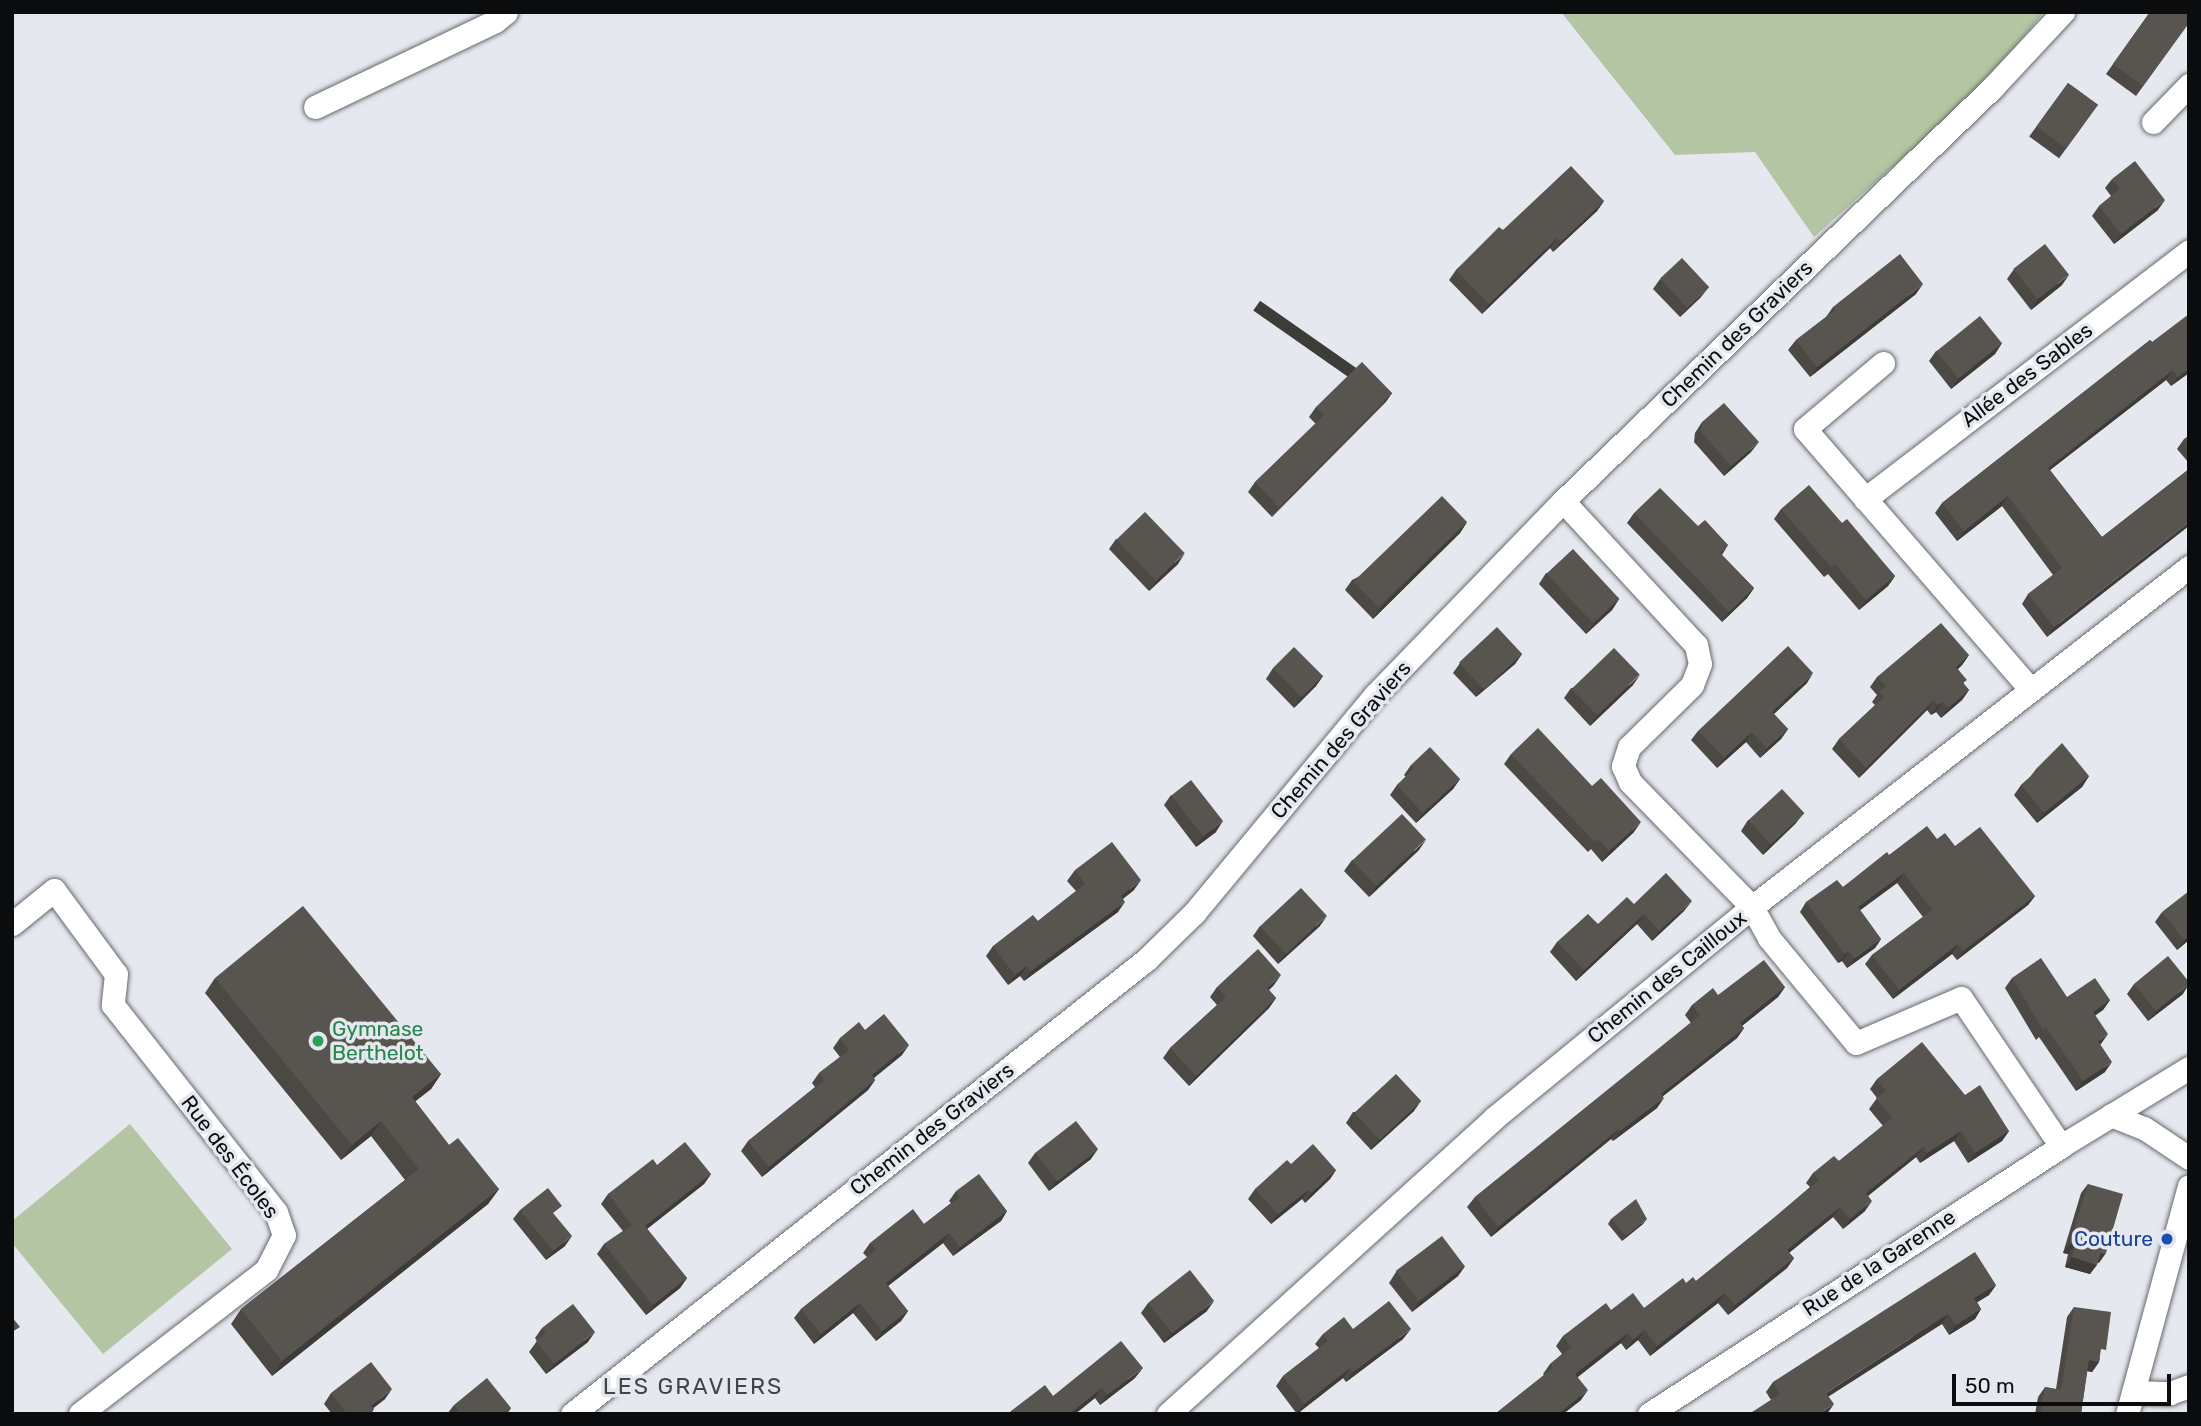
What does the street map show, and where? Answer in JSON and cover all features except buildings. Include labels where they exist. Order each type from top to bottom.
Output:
[{"type":"street","points":[[315,107],[495,21],[506,12]]},
{"type":"street","name":"Chemin des Graviers","points":[[572,1414],[1147,959],[1194,913],[1375,695],[1563,501],[1993,87],[2063,12]]},
{"type":"street","points":[[2153,122],[2189,85]]},
{"type":"street","name":"Allée des Sables","points":[[1866,499],[2189,251]]},
{"type":"street","points":[[1883,363],[1805,429],[2030,690]]},
{"type":"street","points":[[1563,501],[1696,645],[1700,664],[1692,685],[1629,747],[1623,766],[1630,782],[1752,907],[1769,938],[1856,1043],[1961,998],[2061,1146]]},
{"type":"street","name":"Chemin des Cailloux","points":[[1168,1414],[1494,1118],[1752,907],[2189,567]]},
{"type":"street","name":"Rue des Écoles","points":[[12,924],[54,890],[116,974],[113,1005],[276,1212],[284,1235],[266,1270],[80,1414]]},
{"type":"street","name":"Rue de la Garenne","points":[[1649,1414],[2061,1146],[2189,1068]]},
{"type":"street","points":[[2111,1115],[2144,1128],[2189,1157]]},
{"type":"street","points":[[2189,1186],[2130,1403],[2189,1387]]},
{"type":"green space","points":[[1561,12],[2044,12],[1983,86],[1814,237],[1755,152],[1675,155]]},
{"type":"green space","points":[[130,1124],[232,1249],[103,1354],[12,1243],[12,1221]]},
{"type":"place","name":"Gymnase Berthelot","points":[[318,1041]]},
{"type":"place","name":"Couture","points":[[2167,1239]]},
{"type":"district","name":"LES GRAVIERS","points":[[693,1386]]}]
